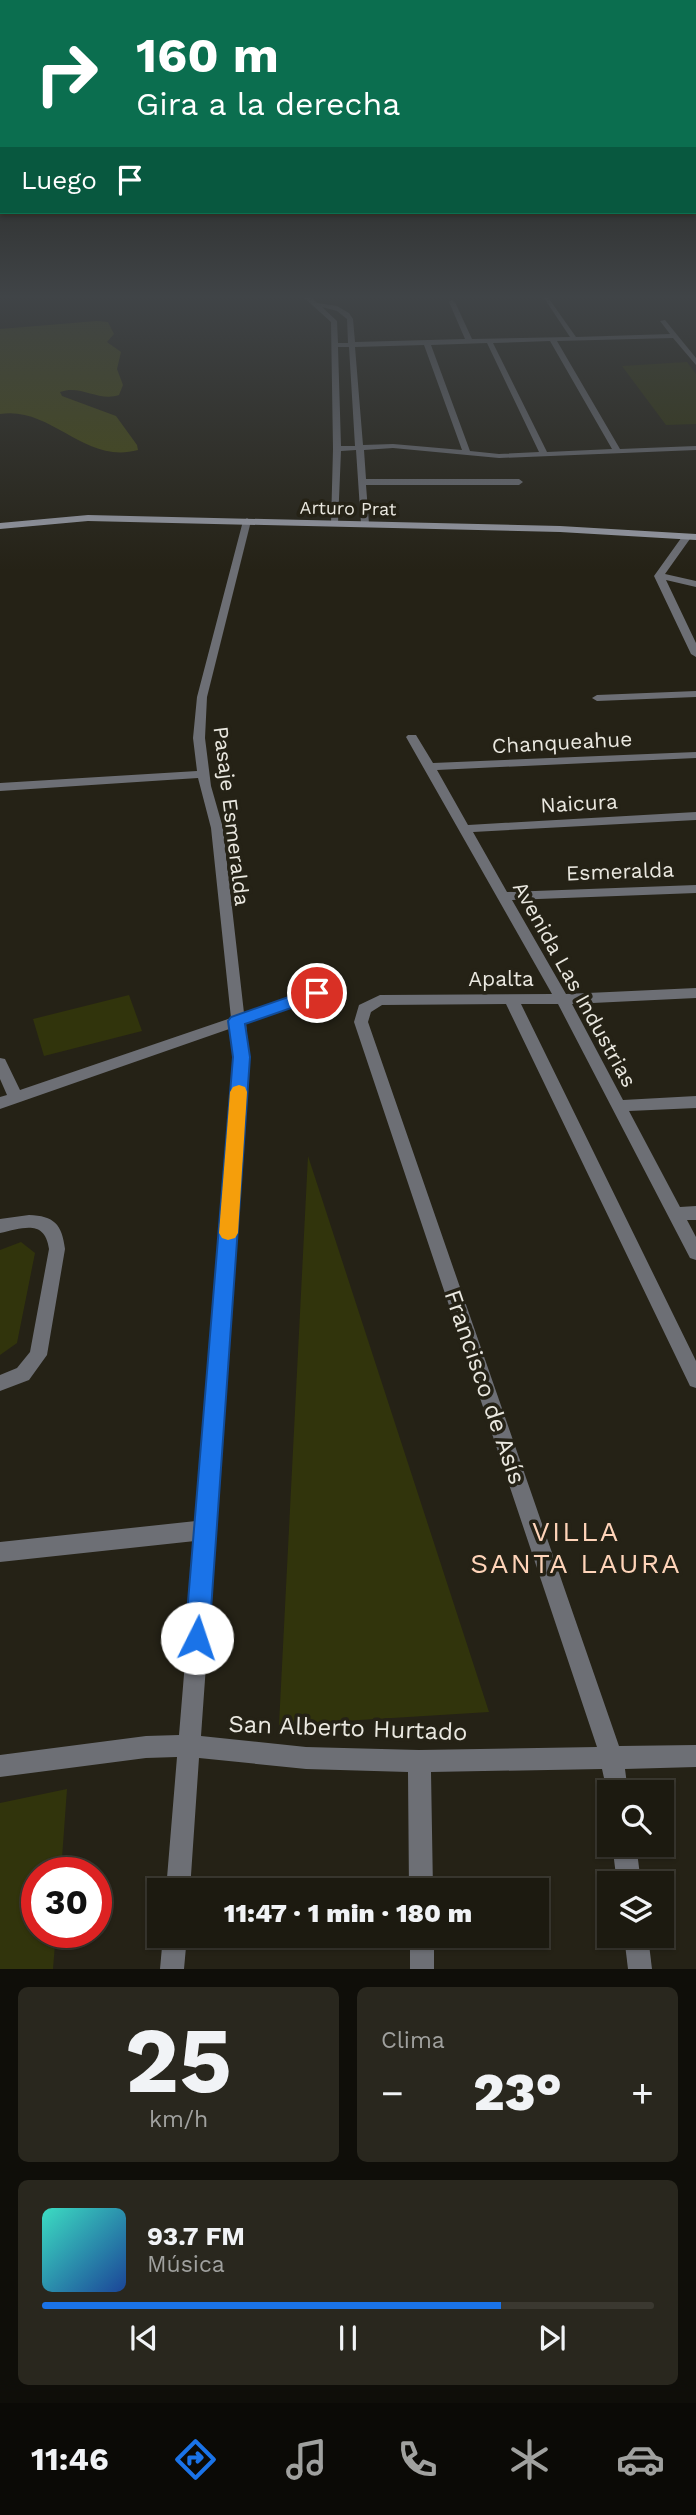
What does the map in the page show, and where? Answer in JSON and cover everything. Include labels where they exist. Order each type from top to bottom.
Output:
[{"type":"main road","name":"Arturo Prat","points":[[0,526],[88,518],[560,529],[692,536]]},
{"type":"street","points":[[334,523],[336,387]]},
{"type":"street","points":[[356,387],[365,524]]},
{"type":"street","points":[[443,387],[467,454]]},
{"type":"street","points":[[512,387],[544,453]]},
{"type":"street","points":[[580,387],[617,451]]},
{"type":"street","points":[[337,449],[421,447],[499,456],[696,448]]},
{"type":"street","points":[[362,482],[519,482]]},
{"type":"street","name":"Pasaje Esmeralda","points":[[179,1878],[242,1057],[233,994],[217,828],[203,774],[199,737],[202,697],[247,521]]},
{"type":"street","points":[[659,576],[692,536]]},
{"type":"street","points":[[659,576],[696,584]]},
{"type":"street","points":[[659,576],[696,654]]},
{"type":"street","points":[[597,698],[696,694]]},
{"type":"street","name":"Avenida Las Industrias","points":[[412,737],[562,999],[696,1253]]},
{"type":"street","name":"Chanqueahue","points":[[429,767],[696,755]]},
{"type":"street","points":[[0,787],[203,774]]},
{"type":"street","name":"Naicura","points":[[463,829],[696,816]]},
{"type":"street","name":"Esmeralda","points":[[504,896],[696,889]]},
{"type":"street","points":[[0,1102],[317,993]]},
{"type":"street","name":"Apalta","points":[[361,1022],[364,1009],[380,1000],[562,999],[696,993]]},
{"type":"street","points":[[511,999],[696,1380]]},
{"type":"street","name":"Francisco de Asís","points":[[361,1022],[612,1759],[615,1780]]},
{"type":"street","points":[[0,1063],[16,1097]]},
{"type":"street","points":[[618,1106],[696,1102]]},
{"type":"street","points":[[676,1214],[696,1213]]},
{"type":"street","points":[[0,1226],[24,1221],[44,1224],[54,1233],[57,1249],[38,1355],[23,1374],[0,1382]]},
{"type":"street","points":[[0,1552],[206,1530]]},
{"type":"street","name":"San Alberto Hurtado","points":[[0,1766],[146,1747],[189,1746],[306,1758],[419,1761],[696,1756]]},
{"type":"street","points":[[419,1761],[421,1878]]},
{"type":"street","points":[[172,1969],[174,1948]]},
{"type":"street","points":[[422,1948],[422,1969]]},
{"type":"street","points":[[637,1948],[640,1969]]},
{"type":"green space","points":[[0,387],[122,387],[119,395],[111,397],[75,390],[60,392],[62,396],[116,416],[138,450],[101,450],[36,418],[0,414]]},
{"type":"green space","points":[[638,387],[696,387],[696,424],[666,425]]},
{"type":"green space","points":[[129,995],[142,1031],[44,1056],[33,1019]]},
{"type":"green space","points":[[308,1156],[489,1712],[279,1725]]},
{"type":"green space","points":[[21,1242],[35,1253],[17,1343],[0,1355],[0,1250]]},
{"type":"green space","points":[[67,1789],[62,1857],[21,1857],[21,1948],[55,1948],[53,1969],[0,1969],[0,1803]]},
{"type":"slow traffic","points":[[228,1233],[239,1092]]},
{"type":"district","name":"VILLA SANTA LAURA","points":[[576,1547]]},
{"type":"route","points":[[197,1638],[242,1057],[241,1038],[236,1021],[317,993]]}]
